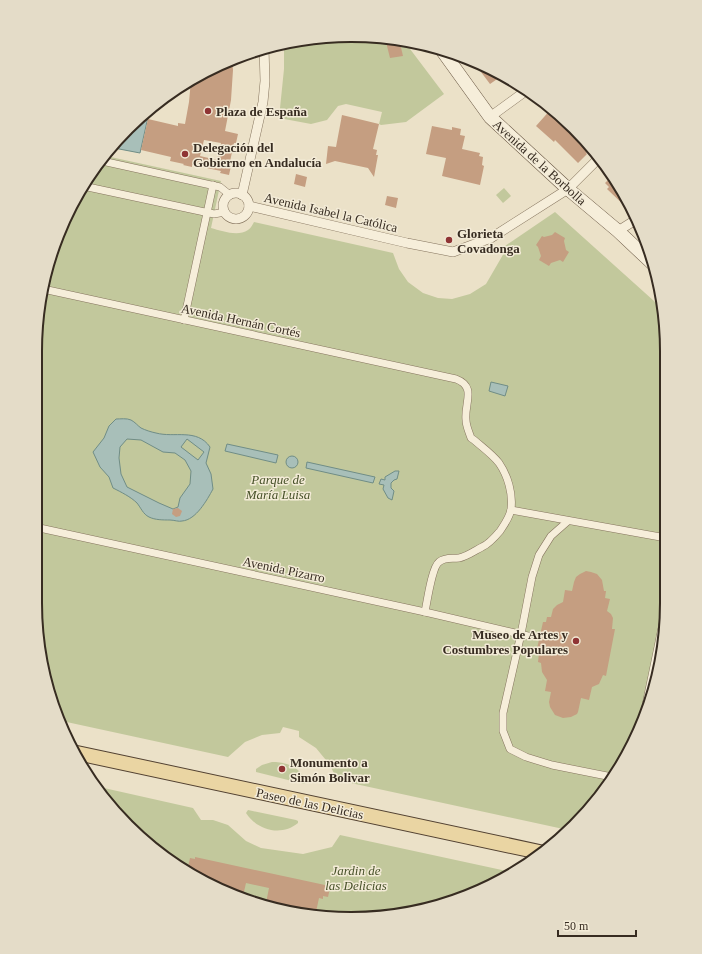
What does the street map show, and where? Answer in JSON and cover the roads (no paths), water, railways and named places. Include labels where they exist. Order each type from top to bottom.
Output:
[{"type":"main road","name":"Avenida de la Borbolla","points":[[447,57],[490,117],[568,189],[618,231],[645,257]]},
{"type":"main road","name":"Paseo de las Delicias","points":[[81,754],[535,851]]},
{"type":"street","points":[[242,195],[263,102],[265,81],[264,55]]},
{"type":"street","points":[[490,117],[522,93]]},
{"type":"street","points":[[107,162],[213,185],[220,187],[230,195]]},
{"type":"street","points":[[568,189],[595,162]]},
{"type":"street","points":[[184,320],[213,185]]},
{"type":"street","points":[[89,187],[207,213],[214,214],[225,212]]},
{"type":"street","name":"Avenida Isabel la Católica","points":[[249,206],[407,243],[453,252],[491,238],[568,189]]},
{"type":"street","points":[[230,195],[242,195],[247,199],[249,206],[243,217],[235,219],[225,212],[224,203],[226,198],[230,195]]},
{"type":"street","points":[[618,231],[632,222]]},
{"type":"street","name":"Avenida Hernán Cortés","points":[[48,290],[463,381],[468,388],[466,420],[471,438],[499,463],[505,473],[511,491],[511,510]]},
{"type":"street","points":[[425,612],[434,569],[439,562],[449,557],[460,558],[484,546],[495,537],[506,523],[511,510],[660,537]]},
{"type":"street","points":[[568,521],[551,536],[539,555],[532,577],[503,713],[503,731],[510,749],[526,757],[552,765],[607,776]]},
{"type":"street","name":"Avenida Pizarro","points":[[42,529],[528,636]]},
{"type":"water","points":[[148,118],[140,153],[118,149]]},
{"type":"water","points":[[491,382],[508,386],[505,396],[489,391]]},
{"type":"water","points":[[116,419],[128,419],[150,432],[192,436],[205,441],[210,447],[206,463],[211,474],[213,489],[204,504],[192,517],[181,521],[151,518],[145,514],[135,501],[113,488],[109,477],[100,467],[93,452],[104,438],[109,426]],"holes":[[[127,439],[141,440],[163,452],[175,453],[185,460],[191,471],[190,484],[180,498],[178,507],[173,509],[127,487],[121,474],[119,458],[120,447]],[[187,439],[204,452],[198,460],[181,447]]]},
{"type":"water","points":[[227,444],[278,455],[276,463],[225,451]]},
{"type":"water","points":[[290,456],[294,456],[298,462],[294,468],[290,468],[286,464],[286,460]]},
{"type":"water","points":[[307,462],[375,477],[373,483],[306,468]]},
{"type":"water","points":[[395,471],[399,471],[397,479],[391,483],[391,488],[394,491],[392,500],[388,498],[383,489],[384,485],[379,484],[381,479],[385,480],[385,477]]},
{"type":"place","name":"Plaza de España","points":[[208,111]]},
{"type":"place","name":"Delegación del Gobierno en Andalucía","points":[[185,154]]},
{"type":"place","name":"Glorieta Covadonga","points":[[449,240]]},
{"type":"place","name":"Museo de Artes y Costumbres Populares","points":[[576,641]]},
{"type":"place","name":"Monumento a Simón Bolivar","points":[[282,769]]},
{"type":"park label","name":"Parque de María Luisa","points":[[278,486]]},
{"type":"park label","name":"Jardin de las Delicias","points":[[356,878]]}]
